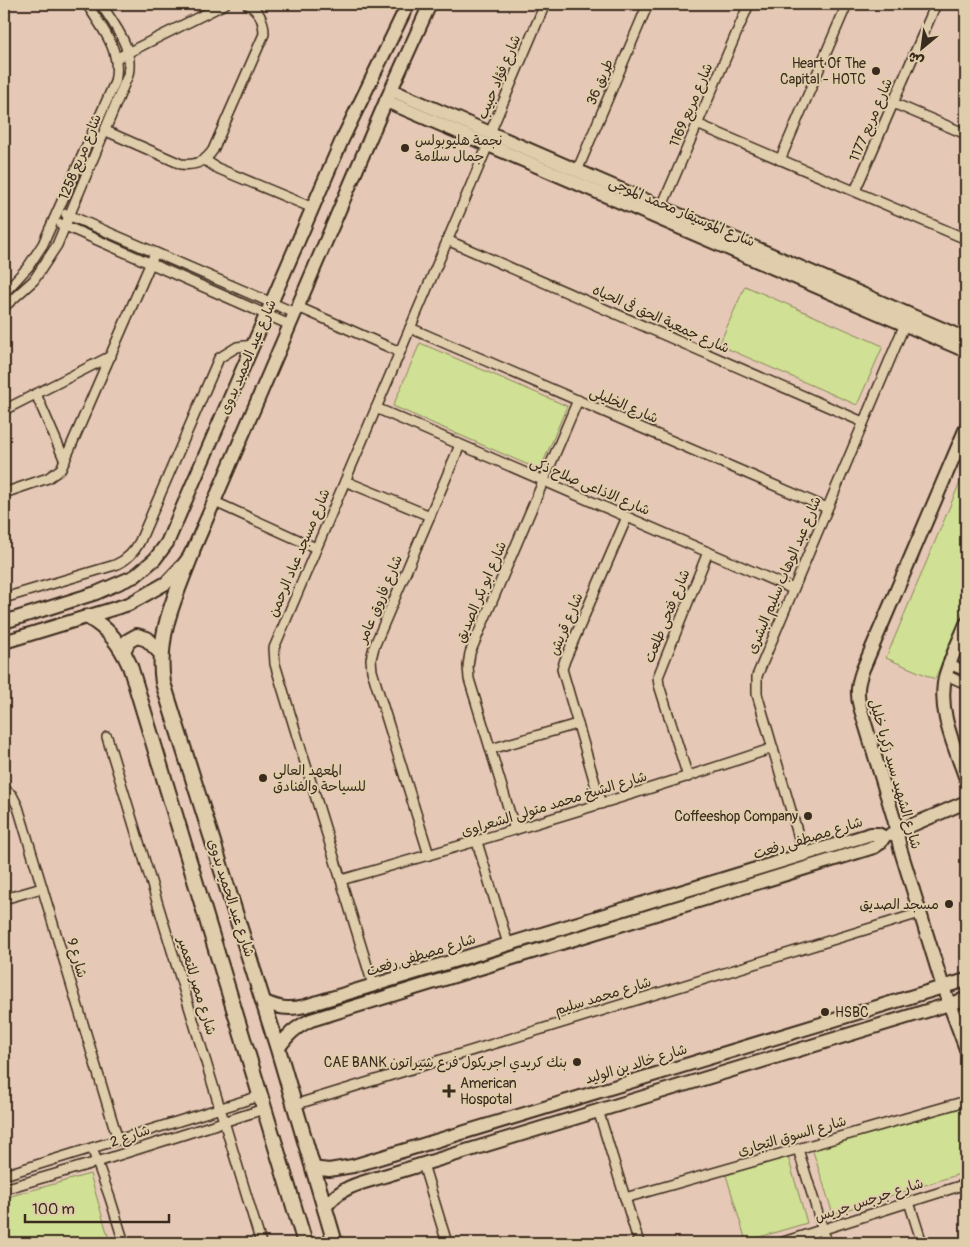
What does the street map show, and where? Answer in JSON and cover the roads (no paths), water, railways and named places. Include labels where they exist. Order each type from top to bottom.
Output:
[{"type":"main road","name":"شارع عبد الحميد بدوى","points":[[192,553],[170,612],[161,653],[161,666],[167,698],[263,1001],[335,1243]]},
{"type":"main road","name":"شارع عبد الحميد بدوى","points":[[88,617],[111,634],[123,651],[130,666],[304,1243]]},
{"type":"main road","points":[[123,651],[128,641],[137,636],[147,639],[161,653]]},
{"type":"street","points":[[87,4],[112,45],[117,58],[226,4]]},
{"type":"street","name":"شارع مربع 1258","points":[[4,307],[22,292],[43,269],[66,226],[128,76],[130,63],[128,51],[101,4]]},
{"type":"street","points":[[106,131],[181,164],[193,164],[204,160],[212,150],[264,34],[262,18],[255,9],[247,4]]},
{"type":"street","name":"شارع عبد الحميد بدوى","points":[[4,622],[116,585],[135,576],[155,559],[172,534],[358,105],[408,4]]},
{"type":"street","name":"شارع عبد الحميد بدوى","points":[[4,642],[130,604],[155,591],[175,574],[192,553],[430,4]]},
{"type":"street","name":"شارع فؤاد حبيب","points":[[490,140],[545,4]]},
{"type":"street","name":"طريق 36","points":[[575,176],[648,4]]},
{"type":"street","name":"شارع مربع 1169","points":[[659,212],[749,4]]},
{"type":"street","points":[[780,160],[846,4]]},
{"type":"street","name":"شارع مربع 1177","points":[[855,192],[936,4]]},
{"type":"street","name":"شارع مربع 1258","points":[[4,293],[20,277],[35,256],[59,211],[115,82],[117,58]]},
{"type":"street","name":"شارع الموسيقار محمد الموجى","points":[[389,96],[906,319],[966,350]]},
{"type":"street","points":[[893,103],[966,134]]},
{"type":"street","points":[[697,124],[966,239]]},
{"type":"street","name":"شارع مسجد عباد الرحمن","points":[[373,985],[274,659],[276,643],[490,140]]},
{"type":"street","points":[[204,160],[217,168],[313,208]]},
{"type":"street","points":[[59,211],[155,253],[269,309]]},
{"type":"street","points":[[54,221],[150,263],[269,309],[294,315],[400,352]]},
{"type":"street","name":"شارع جمعية الحق فى الحياه","points":[[448,240],[863,422]]},
{"type":"street","points":[[4,493],[53,476],[61,469],[155,253]]},
{"type":"street","name":"شارع الموسيقار محمد الموجى","points":[[906,319],[966,339]]},
{"type":"street","name":"شارع عبد الوهاب سليم البشرى","points":[[804,855],[757,694],[756,680],[906,319]]},
{"type":"street","name":"شارع الخليلى","points":[[410,328],[827,508]]},
{"type":"street","points":[[4,598],[121,562],[132,553],[140,541],[219,358],[237,347],[253,345]]},
{"type":"street","points":[[4,410],[111,356]]},
{"type":"street","points":[[36,394],[66,461]]},
{"type":"street","name":"شارع ابو بكر الصديق","points":[[515,830],[469,679],[468,666],[470,653],[578,400]]},
{"type":"street","name":"شارع الاذاعى صلاح ذكى","points":[[376,408],[793,589]]},
{"type":"street","name":"شارع الشهيد سيد زكريا خليل","points":[[965,1039],[943,987],[900,848],[894,818],[860,707],[858,683],[966,428]]},
{"type":"street","name":"شارع فاروق عامر","points":[[430,855],[371,665],[374,647],[460,444]]},
{"type":"street","points":[[345,481],[430,516]]},
{"type":"street","points":[[215,502],[316,548]]},
{"type":"street","name":"شارع قريش","points":[[600,804],[562,674],[563,664],[627,517]]},
{"type":"street","name":"شارع فتحى طلعت","points":[[688,777],[658,677],[708,552]]},
{"type":"street","points":[[966,624],[947,669],[944,694],[946,717],[966,779]]},
{"type":"street","points":[[947,669],[966,671]]},
{"type":"street","points":[[947,669],[966,684]]},
{"type":"street","points":[[491,750],[577,724]]},
{"type":"street","name":"شارع مصر للتعمير","points":[[107,737],[262,1243]]},
{"type":"street","name":"شارع الشيخ محمد متولى الشعراوى","points":[[341,880],[477,842],[688,777],[772,748]]},
{"type":"street","name":"شارع 9","points":[[4,790],[12,795],[16,803],[118,1140]]},
{"type":"street","points":[[884,837],[966,802]]},
{"type":"street","name":"شارع مصطفى رفعت","points":[[263,1001],[280,1008],[297,1008],[871,834],[878,834],[884,837],[874,847],[303,1024],[290,1033],[278,1050]]},
{"type":"street","points":[[477,842],[508,944]]},
{"type":"street","points":[[4,899],[42,888]]},
{"type":"street","name":"شارع محمد سليم","points":[[294,1105],[920,913]]},
{"type":"street","name":"شارع خالد بن الوليد","points":[[312,1168],[337,1169],[966,980]]},
{"type":"street","points":[[324,1209],[331,1200],[345,1189],[598,1110],[966,999]]},
{"type":"street","points":[[297,1008],[295,1012],[296,1020],[303,1024]]},
{"type":"street","name":"شارع السوق التجارى","points":[[625,1198],[966,1101]]},
{"type":"street","name":"شارع 2","points":[[4,1175],[220,1108],[262,1102]]},
{"type":"street","name":"شارع 2","points":[[4,1189],[97,1162],[224,1121],[262,1102]]},
{"type":"street","points":[[598,1110],[639,1243]]},
{"type":"street","points":[[92,1148],[124,1243]]},
{"type":"street","points":[[798,1149],[827,1243]]},
{"type":"street","points":[[423,1164],[447,1243]]},
{"type":"street","points":[[337,1169],[345,1189]]},
{"type":"street","name":"شارع جرجس جريس","points":[[780,1243],[966,1184]]},
{"type":"street","points":[[909,1202],[922,1243]]},
{"type":"place","name":"Heart Of The Capital - HOTC","points":[[876,71]]},
{"type":"place","name":"نجمة هليوبولس جمال سلامة","points":[[405,148]]},
{"type":"place","name":"المعهد العالى للسياحة والفنادق","points":[[263,778]]},
{"type":"place","name":"Coffeeshop Company","points":[[808,816]]},
{"type":"place","name":"مسجد الصديق","points":[[949,904]]},
{"type":"place","name":"HSBC","points":[[825,1012]]},
{"type":"place","name":"CAE BANK بنك كريدي اجريكول فرع شيراتون","points":[[577,1062]]},
{"type":"place","name":"American Hospotal","points":[[449,1091]]}]
